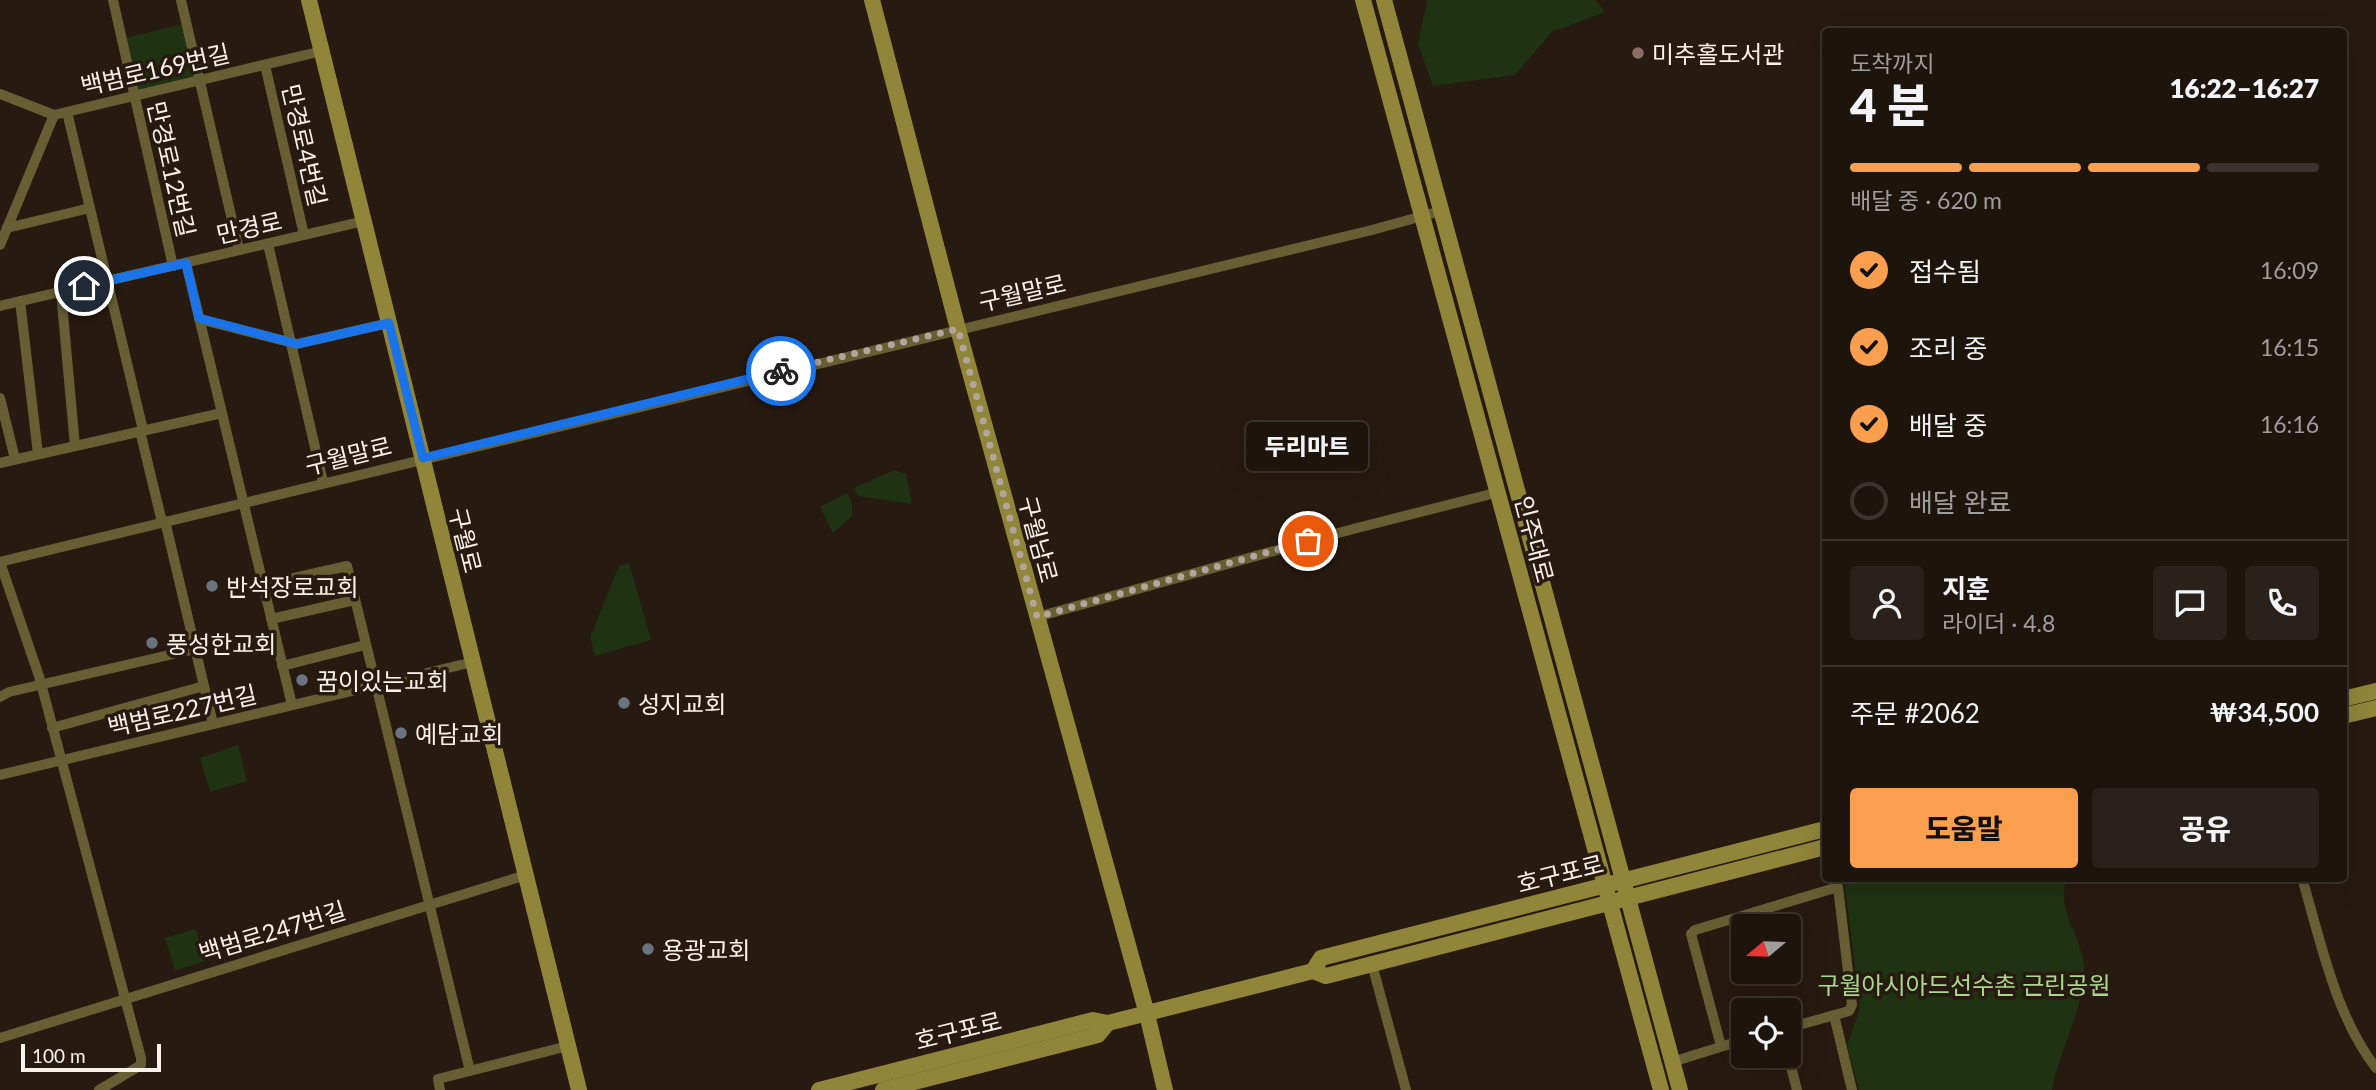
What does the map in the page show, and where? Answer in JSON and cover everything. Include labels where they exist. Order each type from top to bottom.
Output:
[{"type":"main road","name":"구월로","points":[[309,0],[579,1090]]},
{"type":"main road","name":"구월남로","points":[[872,0],[958,329],[1147,1014],[1165,1090]]},
{"type":"main road","name":"인주대로","points":[[1363,0],[1499,492],[1618,901],[1661,1090]]},
{"type":"main road","name":"인주대로","points":[[1384,0],[1441,211],[1613,883]]},
{"type":"main road","points":[[2347,698],[2376,691]]},
{"type":"main road","points":[[2347,715],[2376,708]]},
{"type":"main road","name":"호구포로","points":[[1313,971],[1321,958],[1822,830]]},
{"type":"main road","name":"호구포로","points":[[819,1090],[1093,1020],[1108,1023],[1313,971],[1326,976],[1822,848]]},
{"type":"main road","name":"인주대로","points":[[1618,901],[1680,1090]]},
{"type":"main road","name":"호구포로","points":[[883,1090],[1098,1035],[1108,1023]]},
{"type":"street","name":"만경로12번길","points":[[113,0],[173,266]]},
{"type":"street","points":[[181,0],[239,250]]},
{"type":"street","name":"백범로169번길","points":[[0,94],[54,115],[322,51]]},
{"type":"street","name":"만경로4번길","points":[[265,65],[304,235]]},
{"type":"street","points":[[67,112],[213,724]]},
{"type":"street","points":[[0,245],[54,115]]},
{"type":"street","points":[[7,228],[90,208]]},
{"type":"street","name":"구월말로","points":[[0,562],[1441,211]]},
{"type":"street","name":"만경로","points":[[0,306],[364,221]]},
{"type":"street","points":[[268,244],[323,482]]},
{"type":"street","points":[[186,263],[292,705]]},
{"type":"street","points":[[61,292],[75,446]]},
{"type":"street","points":[[20,301],[37,454]]},
{"type":"street","points":[[199,318],[297,344],[389,323]]},
{"type":"street","points":[[0,398],[19,458]]},
{"type":"street","points":[[0,463],[222,413]]},
{"type":"street","points":[[1037,617],[1353,529],[1499,492]]},
{"type":"street","points":[[0,562],[41,685],[141,1065],[99,1090]]},
{"type":"street","points":[[263,585],[347,566],[374,686],[431,904],[470,1071]]},
{"type":"street","points":[[271,620],[355,600]]},
{"type":"street","points":[[282,666],[365,645]]},
{"type":"street","points":[[0,697],[195,649]]},
{"type":"street","name":"백범로227번길","points":[[0,775],[473,662]]},
{"type":"street","points":[[52,728],[204,686]]},
{"type":"street","name":"백범로247번길","points":[[0,1038],[526,875]]},
{"type":"street","points":[[2303,882],[2337,993],[2362,1050],[2376,1068]]},
{"type":"street","points":[[1721,1046],[1690,934],[1695,930],[1838,887],[1852,1005],[1849,1011],[1801,1024]]},
{"type":"street","points":[[1372,964],[1406,1090]]},
{"type":"street","points":[[1834,1015],[1852,1090]]},
{"type":"street","points":[[1672,1062],[1731,1043]]},
{"type":"street","points":[[440,1090],[438,1079],[568,1046]]},
{"type":"street","points":[[1791,1068],[1797,1090]]},
{"type":"green space","points":[[1427,0],[1596,0],[1605,12],[1552,32],[1515,75],[1433,86],[1418,44]]},
{"type":"green space","points":[[183,24],[194,79],[136,90],[125,38]]},
{"type":"green space","points":[[894,470],[906,474],[912,504],[858,496],[854,488]]},
{"type":"green space","points":[[847,493],[852,503],[852,516],[833,533],[820,507]]},
{"type":"green space","points":[[629,563],[651,640],[595,656],[590,637],[619,566]]},
{"type":"green space","points":[[238,745],[247,781],[210,792],[200,758]]},
{"type":"green space","name":"구월아시아드선수촌 근린공원","points":[[1844,882],[2066,882],[2064,902],[2083,959],[2083,986],[2052,1090],[1859,1090],[1847,1045],[1860,1008]]},
{"type":"green space","points":[[195,929],[208,960],[175,971],[165,938]]},
{"type":"way so far","points":[[781,371],[958,329],[1037,617],[1308,541]]},
{"type":"place","name":"미추홀도서관","points":[[1638,53]]},
{"type":"place","name":"두리마트","points":[[1308,541]]},
{"type":"place","name":"반석장로교회","points":[[212,586]]},
{"type":"place","name":"풍성한교회","points":[[152,643]]},
{"type":"place","name":"꿈이있는교회","points":[[302,680]]},
{"type":"place","name":"성지교회","points":[[624,703]]},
{"type":"place","name":"예담교회","points":[[401,733]]},
{"type":"place","name":"용광교회","points":[[648,949]]},
{"type":"route","points":[[84,286],[186,263],[199,318],[297,344],[389,323],[423,458],[781,371]]}]
